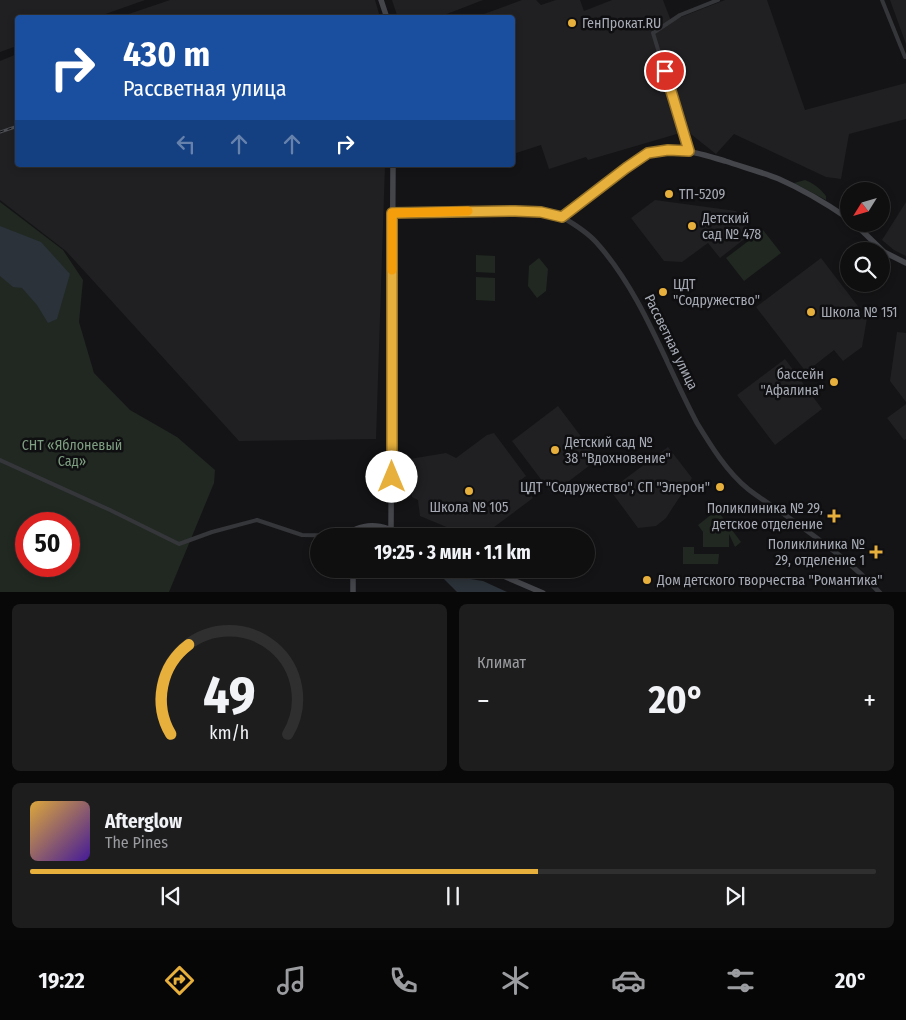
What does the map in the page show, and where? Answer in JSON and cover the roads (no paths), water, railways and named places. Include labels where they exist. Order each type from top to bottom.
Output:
[{"type":"main road","points":[[381,0],[386,15]]},
{"type":"main road","points":[[562,217],[648,153],[668,150],[689,151],[779,179],[840,213]]},
{"type":"main road","points":[[391,528],[393,167]]},
{"type":"main road","name":"Рассветная улица","points":[[392,213],[515,211],[541,212],[562,217]]},
{"type":"main road","points":[[863,232],[884,252],[906,263]]},
{"type":"main road","points":[[358,528],[363,526],[381,526],[388,528]]},
{"type":"main road","points":[[353,578],[353,592]]},
{"type":"main road","points":[[509,578],[543,592]]},
{"type":"street","points":[[689,151],[653,34],[680,15],[718,0]]},
{"type":"street","points":[[882,0],[906,57]]},
{"type":"street","name":"Рассветная улица","points":[[562,217],[580,228],[595,241],[630,286],[697,423],[733,474],[748,489],[792,519],[860,572],[880,592]]},
{"type":"street","points":[[0,460],[179,544],[212,532],[257,520],[302,535],[310,535]]},
{"type":"railway","points":[[0,132],[15,127]]},
{"type":"place","name":"ГенПрокат.RU","points":[[572,23]]},
{"type":"place","name":"ТП-5209","points":[[669,194]]},
{"type":"place","name":"Детский сад № 478","points":[[692,226]]},
{"type":"place","name":"ЦДТ \"Содружество\"","points":[[663,292]]},
{"type":"place","name":"Школа № 151","points":[[811,312]]},
{"type":"place","name":"бассейн \"Афалина\"","points":[[834,382]]},
{"type":"place","name":"Детский сад № 38 \"Вдохновение\"","points":[[555,450]]},
{"type":"place","name":"ЦДТ \"Содружество\", СП \"Элерон\"","points":[[720,487]]},
{"type":"place","name":"Школа № 105","points":[[469,491]]},
{"type":"place","name":"Поликлиника № 29, детское отделение","points":[[834,516]]},
{"type":"place","name":"Поликлиника № 29, отделение 1","points":[[876,552]]},
{"type":"place","name":"Дом детского творчества \"Романтика\"","points":[[647,580]]},
{"type":"park label","name":"СНТ «Яблоневый Сад»","points":[[72,454]]}]
